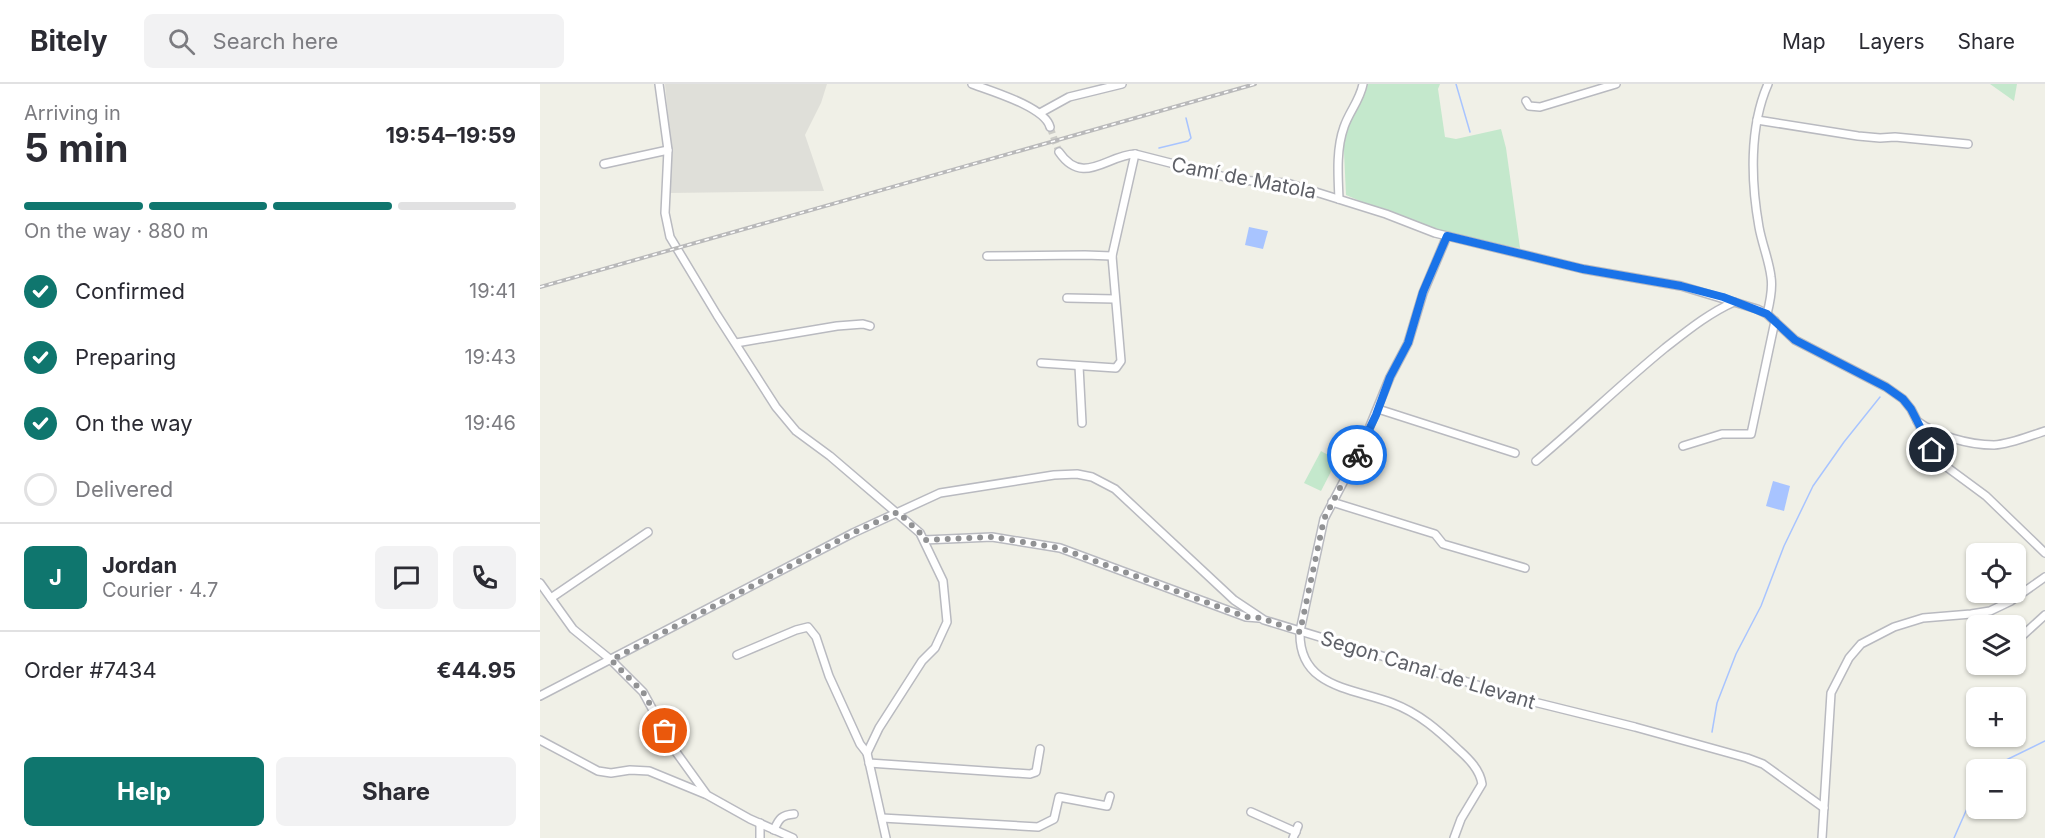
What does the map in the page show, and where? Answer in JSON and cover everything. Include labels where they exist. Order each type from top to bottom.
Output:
[{"type":"street","points":[[659,84],[668,150],[665,213],[670,237],[686,266],[776,407],[796,431],[898,512],[920,533],[943,581],[947,622],[935,648],[922,661],[879,728],[867,753]]},
{"type":"street","points":[[972,84],[1040,113],[1049,122],[1050,127]]},
{"type":"street","points":[[1040,113],[1069,97],[1122,84]]},
{"type":"street","points":[[1339,198],[1338,171],[1342,130],[1358,100],[1363,84]]},
{"type":"street","points":[[1526,101],[1529,106],[1540,107],[1616,84]]},
{"type":"street","points":[[1767,314],[1772,278],[1756,203],[1755,141],[1757,120],[1768,84]]},
{"type":"street","points":[[1757,120],[1858,136],[1968,144]]},
{"type":"street","points":[[604,164],[668,150]]},
{"type":"street","points":[[1041,363],[1116,368],[1121,361],[1112,256],[1135,154],[1127,154],[1089,169],[1067,161],[1059,152]]},
{"type":"street","name":"Camí de Matola","points":[[1135,154],[1237,180],[1287,183],[1339,198],[1447,236],[1583,269],[1681,286],[1767,314],[1795,340],[1886,387],[1903,399],[1932,450],[1944,465],[1986,496],[2045,554]]},
{"type":"street","points":[[1447,236],[1423,292],[1408,343],[1390,377],[1361,448],[1332,502],[1321,532],[1300,640],[1307,663],[1326,682],[1392,703],[1415,714],[1437,729],[1481,775],[1482,784],[1461,819],[1454,838]]},
{"type":"street","points":[[987,256],[1112,256]]},
{"type":"street","points":[[1068,298],[1116,299]]},
{"type":"street","points":[[1536,461],[1650,360],[1690,328],[1722,307],[1734,302]]},
{"type":"street","points":[[1683,446],[1722,434],[1750,434],[1775,321]]},
{"type":"street","points":[[736,343],[837,326],[863,324],[870,326]]},
{"type":"street","points":[[1079,366],[1083,423]]},
{"type":"street","points":[[1378,409],[1515,453]]},
{"type":"street","points":[[1915,420],[1926,428],[1943,435],[1995,445],[2045,431]]},
{"type":"street","name":"Segon Canal de Llevant","points":[[540,696],[853,533],[940,493],[1054,475],[1077,474],[1092,477],[1115,489],[1234,600],[1261,618],[1300,632],[1526,700],[1747,758],[1763,764],[1824,808]]},
{"type":"street","points":[[1332,502],[1435,534],[1443,544],[1525,568]]},
{"type":"street","points":[[551,598],[648,532]]},
{"type":"street","points":[[924,540],[992,537],[1060,548],[1246,617],[1261,618]]},
{"type":"street","points":[[1822,838],[1832,693],[1849,658],[1861,644],[1894,627],[1923,618],[1971,615],[1990,611],[2011,601],[2045,577]]},
{"type":"street","points":[[540,583],[573,629],[611,660],[643,692],[676,752],[707,795]]},
{"type":"street","points":[[2026,632],[2045,615]]},
{"type":"street","points":[[737,655],[808,627],[816,637],[829,676],[860,744],[867,753],[886,838]]},
{"type":"street","points":[[540,740],[598,771],[649,771],[707,795],[793,838]]},
{"type":"street","points":[[869,763],[1030,774],[1036,772],[1040,749]]},
{"type":"street","points":[[882,818],[1038,827],[1054,819],[1059,797],[1107,806],[1110,795]]},
{"type":"street","points":[[1251,812],[1296,832]]},
{"type":"street","points":[[774,830],[778,820],[784,815],[794,814]]},
{"type":"street","points":[[759,838],[760,823]]},
{"type":"shaded area","points":[[665,84],[827,84],[821,103],[805,135],[824,191],[669,193],[672,157]]},
{"type":"green space","points":[[1367,84],[1440,84],[1438,89],[1445,137],[1456,139],[1501,129],[1506,148],[1520,248],[1435,233],[1346,195],[1343,130],[1358,107]]},
{"type":"green space","points":[[1990,84],[2017,84],[2014,101]]},
{"type":"green space","points":[[1321,451],[1337,460],[1321,491],[1304,483]]},
{"type":"water","points":[[1249,227],[1268,231],[1263,249],[1245,245]]},
{"type":"water","points":[[1773,481],[1790,486],[1784,511],[1766,506]]},
{"type":"waterway","points":[[1456,84],[1470,132]]},
{"type":"waterway","points":[[1159,148],[1188,141],[1191,138],[1186,118]]},
{"type":"waterway","points":[[1712,732],[1717,703],[1736,654],[1761,606],[1784,546],[1813,486],[1880,397]]},
{"type":"waterway","points":[[2008,759],[2045,741]]},
{"type":"waterway","points":[[1954,838],[1966,811]]},
{"type":"tunnel","points":[[1050,127],[1059,152]]},
{"type":"railway","points":[[540,287],[1255,84]]},
{"type":"way so far","points":[[665,731],[643,692],[611,660],[853,533],[898,512],[920,533],[924,540],[992,537],[1060,548],[1246,617],[1261,618],[1300,632],[1324,519],[1357,455]]},
{"type":"route","points":[[1357,455],[1376,415],[1390,377],[1408,343],[1423,292],[1447,236],[1583,269],[1681,286],[1757,309],[1767,314],[1795,340],[1886,387],[1903,399],[1911,409],[1932,450]]}]
